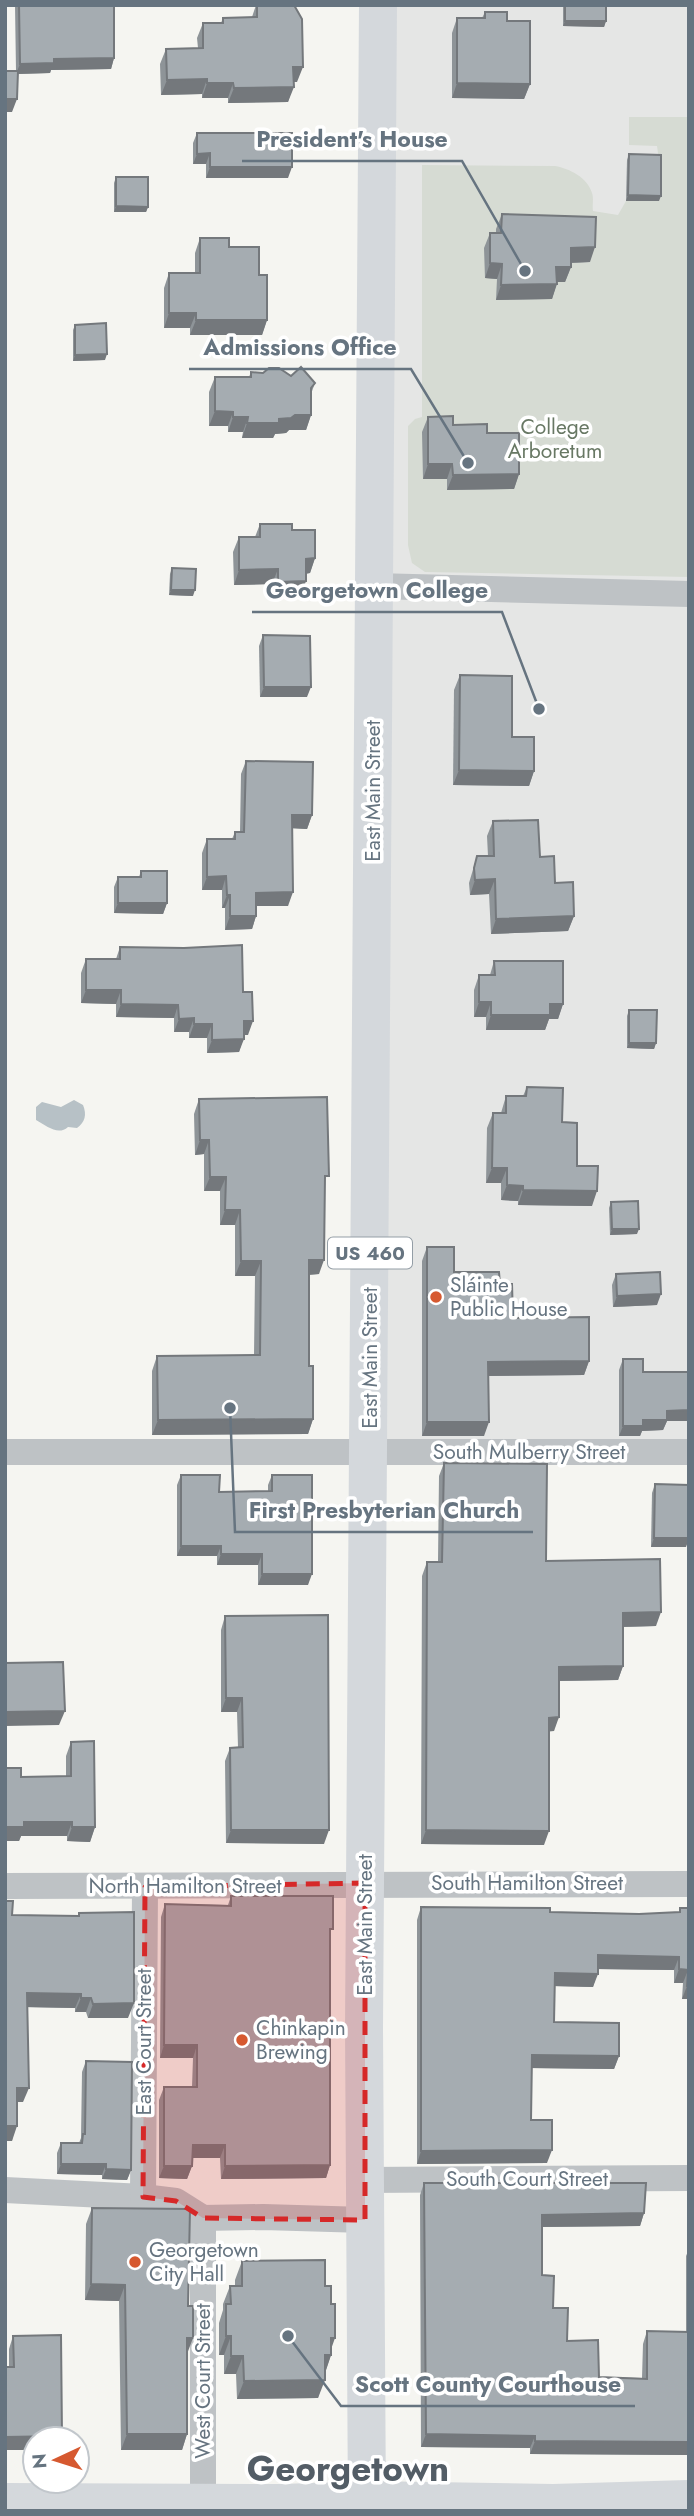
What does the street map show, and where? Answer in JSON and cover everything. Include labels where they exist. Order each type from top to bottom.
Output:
[{"type":"main road","name":"East Main Street","points":[[367,2505],[365,1883],[378,5]]},
{"type":"main road","points":[[5,2502],[367,2505],[689,2499]]},
{"type":"street","points":[[374,586],[689,594]]},
{"type":"street","name":"South Mulberry Street","points":[[5,1452],[689,1452]]},
{"type":"street","name":"South Hamilton Street","points":[[365,1883],[689,1884]]},
{"type":"street","name":"North Hamilton Street","points":[[5,1886],[145,1887],[365,1883]]},
{"type":"street","name":"East Court Street","points":[[143,2197],[145,1887]]},
{"type":"street","name":"South Court Street","points":[[365,2180],[689,2178]]},
{"type":"street","points":[[5,2190],[176,2201],[203,2218],[365,2220]]},
{"type":"street","name":"West Court Street","points":[[203,2218],[203,2502]]},
{"type":"highlighted area","points":[[365,1883],[365,2220],[203,2218],[176,2201],[143,2197],[145,1887]]},
{"type":"shaded area","points":[[390,5],[689,5],[689,1446],[387,1448]]},
{"type":"shaded area","points":[[74,1100],[83,1105],[85,1112],[83,1121],[77,1128],[68,1127],[60,1131],[36,1120],[36,1107],[42,1102],[61,1107]]},
{"type":"green space","name":"College Arboretum","points":[[629,117],[689,117],[689,577],[425,572],[412,563],[408,545],[408,426],[415,419],[422,417],[422,165],[561,167],[577,175],[590,187],[593,211],[618,215],[626,201],[658,201],[657,146],[629,145]]},
{"type":"building","points":[[19,5],[114,5],[114,58],[54,59],[54,63],[20,64]]},
{"type":"building","points":[[257,5],[294,5],[302,19],[303,67],[293,67],[294,87],[234,88],[233,83],[207,83],[207,79],[167,80],[166,49],[203,48],[203,23],[223,23],[223,18],[257,17]]},
{"type":"building","points":[[565,5],[606,5],[606,21],[565,21]]},
{"type":"building","points":[[485,12],[507,12],[507,21],[530,21],[530,84],[457,83],[457,18],[485,18]]},
{"type":"building","points":[[5,71],[18,71],[17,99],[5,99]]},
{"type":"building","points":[[197,133],[292,133],[292,167],[210,167],[210,153],[197,154]]},
{"type":"building","points":[[629,154],[661,155],[661,196],[628,195]]},
{"type":"building","points":[[116,177],[148,177],[148,207],[116,206]]},
{"type":"building","points":[[502,214],[596,217],[595,247],[571,248],[571,267],[556,267],[557,284],[501,285],[502,264],[490,263],[490,233],[501,233]]},
{"type":"building","points":[[200,238],[229,238],[229,247],[259,247],[259,275],[267,275],[267,320],[196,320],[196,313],[169,313],[169,273],[200,273]]},
{"type":"building","points":[[106,323],[107,354],[75,355],[75,325]]},
{"type":"building","points":[[301,367],[315,383],[311,388],[311,415],[279,419],[279,423],[247,423],[248,417],[233,417],[233,412],[215,411],[215,377],[251,377],[251,372],[263,373],[269,368],[279,368],[291,376]]},
{"type":"building","points":[[453,416],[453,425],[487,424],[487,433],[519,433],[519,474],[453,475],[452,464],[428,464],[428,417]]},
{"type":"building","points":[[260,524],[292,524],[292,530],[315,530],[315,558],[306,559],[306,581],[278,582],[278,569],[239,570],[239,537],[260,537]]},
{"type":"building","points":[[172,568],[196,569],[195,590],[171,590]]},
{"type":"building","points":[[263,635],[310,636],[311,687],[264,687]]},
{"type":"building","points":[[460,675],[512,676],[512,737],[534,737],[534,771],[459,770]]},
{"type":"building","points":[[246,761],[313,762],[312,815],[292,815],[293,892],[256,893],[256,916],[230,916],[226,876],[207,877],[207,839],[235,839],[235,832],[244,832]]},
{"type":"building","points":[[538,820],[540,857],[554,856],[555,883],[573,882],[574,916],[496,919],[495,879],[475,880],[477,856],[494,856],[493,821]]},
{"type":"building","points":[[141,871],[167,871],[167,903],[118,903],[118,877],[141,877]]},
{"type":"building","points":[[242,945],[243,992],[252,992],[253,1021],[244,1021],[244,1039],[212,1040],[212,1024],[194,1024],[194,1018],[179,1019],[178,1005],[121,1004],[121,990],[86,990],[86,959],[120,959],[120,947]]},
{"type":"building","points":[[494,961],[563,961],[563,1004],[550,1004],[550,1015],[491,1015],[491,1002],[479,1002],[479,975],[495,975]]},
{"type":"building","points":[[629,1010],[657,1010],[656,1043],[629,1043]]},
{"type":"building","points":[[527,1087],[563,1088],[562,1122],[577,1123],[577,1166],[598,1166],[597,1191],[523,1190],[523,1186],[507,1185],[507,1168],[492,1168],[493,1113],[506,1113],[506,1096],[526,1096]]},
{"type":"building","points":[[327,1097],[329,1176],[325,1176],[324,1260],[309,1260],[309,1366],[313,1366],[313,1419],[158,1420],[157,1356],[260,1355],[261,1261],[241,1261],[240,1210],[225,1210],[226,1177],[210,1177],[209,1140],[200,1140],[199,1099]]},
{"type":"building","points":[[638,1201],[639,1229],[612,1229],[611,1202]]},
{"type":"building","points":[[427,1247],[454,1247],[454,1272],[499,1272],[500,1284],[512,1284],[513,1318],[589,1317],[589,1361],[488,1362],[489,1422],[427,1422]]},
{"type":"building","points":[[660,1272],[661,1294],[617,1296],[616,1274]]},
{"type":"building","points":[[623,1359],[643,1359],[643,1372],[689,1372],[689,1410],[667,1411],[667,1420],[643,1420],[643,1426],[623,1426]]},
{"type":"building","points":[[444,1463],[547,1464],[546,1561],[660,1559],[661,1612],[623,1613],[623,1666],[559,1667],[559,1717],[549,1718],[549,1831],[426,1830],[427,1562],[442,1562]]},
{"type":"building","points":[[181,1475],[220,1475],[219,1492],[272,1491],[272,1475],[312,1475],[312,1574],[262,1574],[262,1554],[221,1554],[221,1546],[181,1546]]},
{"type":"building","points":[[655,1484],[689,1485],[689,1538],[654,1538]]},
{"type":"building","points":[[328,1615],[329,1830],[231,1830],[230,1748],[243,1747],[242,1698],[226,1698],[225,1616]]},
{"type":"building","points":[[63,1662],[65,1711],[5,1712],[5,1663]]},
{"type":"building","points":[[94,1741],[95,1827],[72,1827],[72,1822],[24,1822],[24,1827],[5,1827],[5,1768],[21,1768],[21,1777],[71,1776],[71,1742]]},
{"type":"building","points":[[231,1896],[333,1896],[333,1929],[330,1929],[330,2165],[225,2166],[225,2145],[193,2145],[192,2166],[164,2166],[164,2087],[197,2087],[197,2045],[164,2045],[165,1904],[231,1906]]},
{"type":"building","points":[[5,1901],[13,1901],[12,1915],[79,1916],[79,1913],[134,1912],[134,2003],[93,2004],[91,1998],[81,1998],[81,1994],[27,1993],[29,2088],[17,2088],[17,2126],[5,2126]]},
{"type":"building","points":[[421,1907],[550,1908],[550,1912],[639,1914],[680,1912],[680,1908],[689,1908],[689,1986],[688,1970],[679,1969],[679,1957],[598,1955],[598,1974],[555,1973],[554,2022],[619,2023],[619,2056],[532,2055],[531,2120],[552,2120],[552,2150],[421,2151]]},
{"type":"building","points":[[86,2061],[132,2062],[131,2170],[106,2169],[106,2164],[61,2164],[61,2143],[82,2143],[85,2134]]},
{"type":"building","points":[[424,2183],[646,2183],[644,2213],[542,2215],[542,2275],[554,2276],[553,2308],[568,2308],[567,2341],[598,2340],[599,2377],[647,2379],[647,2331],[689,2332],[689,2442],[535,2441],[535,2436],[426,2434]]},
{"type":"building","points":[[92,2208],[190,2209],[188,2306],[193,2306],[193,2338],[187,2338],[187,2434],[127,2434],[125,2285],[91,2284]]},
{"type":"building","points":[[325,2260],[325,2286],[331,2286],[331,2304],[335,2304],[335,2338],[331,2338],[331,2355],[325,2355],[325,2380],[244,2381],[243,2356],[231,2356],[231,2336],[226,2336],[226,2304],[231,2304],[230,2286],[242,2286],[242,2261]]},
{"type":"building","points":[[61,2335],[62,2425],[21,2425],[21,2437],[5,2437],[5,2367],[14,2367],[13,2336]]},
{"type":"place","name":"President's House","points":[[525,271]]},
{"type":"place","name":"Admissions Office","points":[[468,463]]},
{"type":"place","name":"Georgetown College","points":[[539,709]]},
{"type":"place","name":"Sláinte Public House","points":[[436,1297]]},
{"type":"place","name":"First Presbyterian Church","points":[[230,1408]]},
{"type":"place","name":"Chinkapin Brewing","points":[[242,2040]]},
{"type":"place","name":"Georgetown City Hall","points":[[135,2262]]},
{"type":"place","name":"Scott County Courthouse","points":[[288,2336]]},
{"type":"district","name":"Georgetown","points":[[348,2469]]}]
